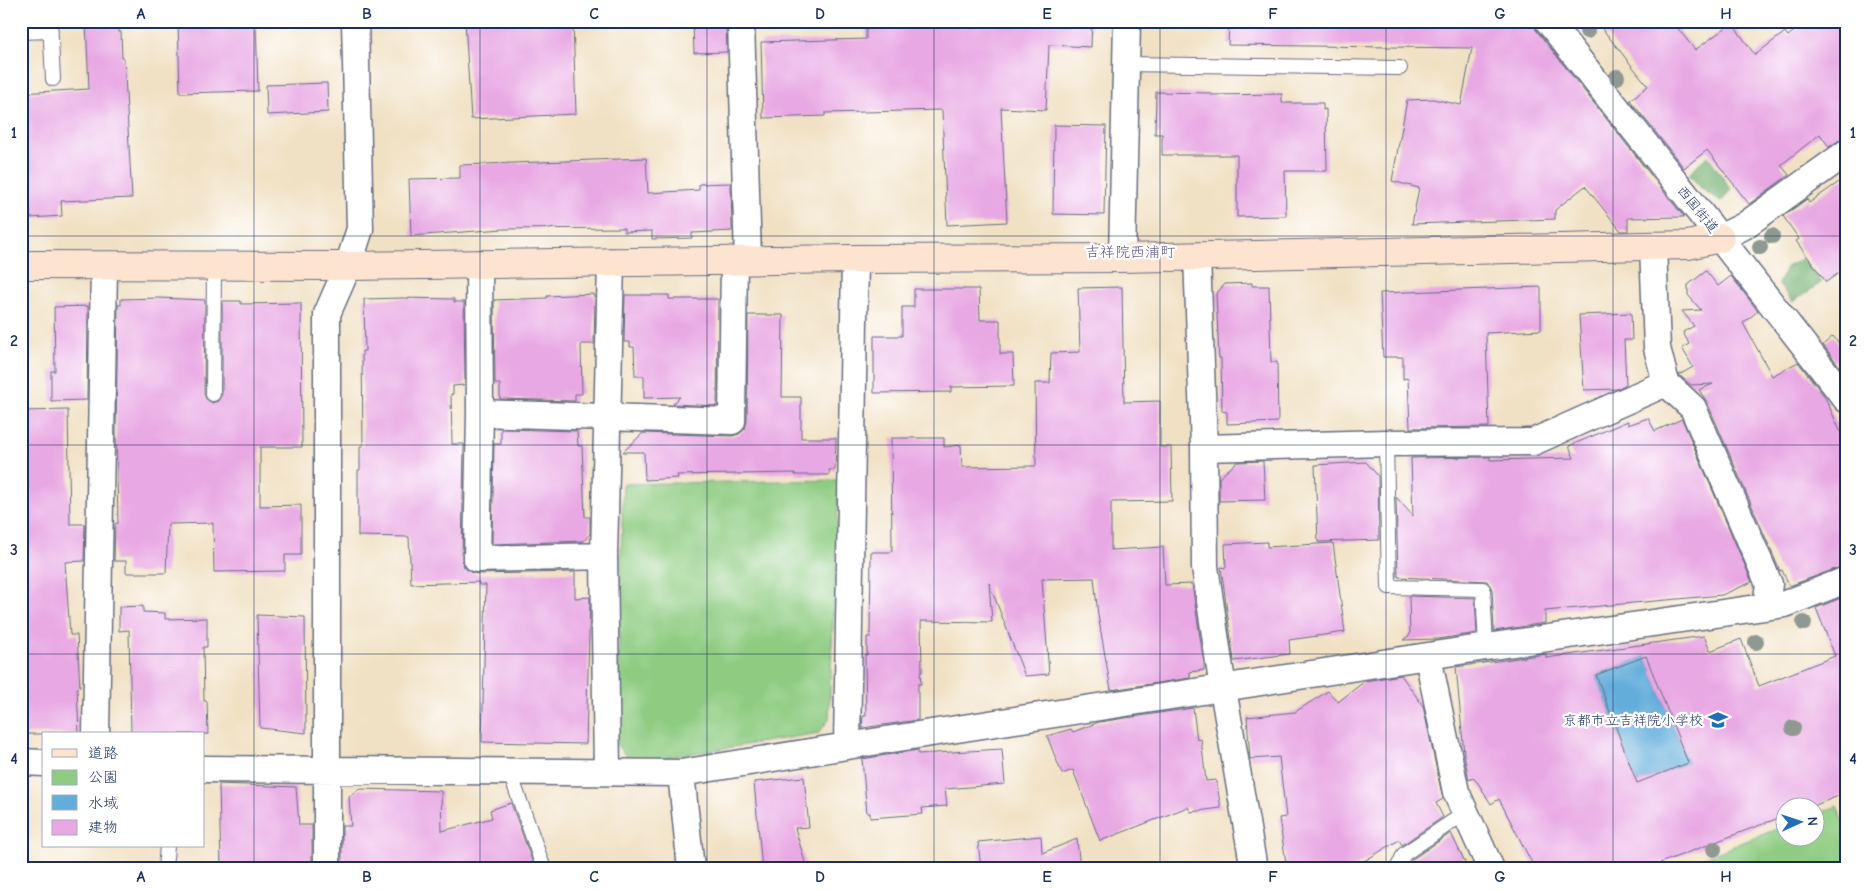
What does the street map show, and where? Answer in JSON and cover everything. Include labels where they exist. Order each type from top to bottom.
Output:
[{"type":"street","points":[[327,869],[327,314],[348,266],[360,230],[354,21]]},
{"type":"street","points":[[480,413],[732,421],[741,260],[741,21]]},
{"type":"street","points":[[1122,258],[1127,21]]},
{"type":"street","name":"西国街道","points":[[1548,21],[1846,399]]},
{"type":"street","points":[[21,265],[348,266],[741,260],[1122,258],[1688,246],[1720,238],[1744,226],[1846,152]]},
{"type":"street","points":[[1653,246],[1657,348],[1666,384],[1693,408],[1769,584],[1766,606]]},
{"type":"street","points":[[1197,256],[1204,448],[1205,567],[1223,688],[1254,869]]},
{"type":"street","points":[[847,746],[855,259]]},
{"type":"street","points":[[607,772],[604,556],[611,262]]},
{"type":"street","points":[[479,264],[480,413],[477,558],[604,556]]},
{"type":"street","points":[[96,732],[104,266]]},
{"type":"street","points":[[1204,448],[1386,443],[1533,442],[1666,384]]},
{"type":"street","points":[[205,769],[681,773],[1486,647],[1785,604],[1846,580]]},
{"type":"street","points":[[1428,657],[1456,792],[1491,869]]},
{"type":"street","points":[[21,762],[42,763]]},
{"type":"street","points":[[681,773],[691,869]]},
{"type":"lane","points":[[21,32],[51,26],[53,79]]},
{"type":"lane","points":[[1126,64],[1400,68]]},
{"type":"lane","points":[[214,266],[214,394]]},
{"type":"lane","points":[[1386,443],[1389,587],[1484,589],[1486,647]]},
{"type":"lane","points":[[510,772],[544,869]]},
{"type":"lane","points":[[1397,869],[1404,854],[1465,813]]},
{"type":"lane","points":[[165,869],[167,848]]},
{"type":"green space","points":[[1708,156],[1731,189],[1721,202],[1702,189],[1689,175]]},
{"type":"green space","points":[[1802,259],[1822,282],[1793,302],[1778,284],[1786,267]]},
{"type":"green space","points":[[839,480],[829,719],[819,733],[659,759],[629,759],[616,744],[623,484]]},
{"type":"green space","points":[[1837,806],[1846,830],[1846,869],[1676,869],[1774,830],[1774,848],[1824,848],[1824,811]]},
{"type":"water","points":[[1646,656],[1688,763],[1637,783],[1596,675]]},
{"type":"building","points":[[86,21],[118,21],[119,32],[121,32],[132,198],[61,201],[62,216],[30,218],[30,209],[21,210],[21,93],[89,89]]},
{"type":"building","points":[[178,21],[256,21],[258,91],[180,93]]},
{"type":"building","points":[[465,21],[573,21],[576,114],[471,119]]},
{"type":"building","points":[[939,21],[1092,21],[1091,47],[1049,45],[1046,110],[1001,108],[1007,222],[947,225],[942,110],[825,113],[825,116],[763,118],[761,42],[866,39],[866,28],[939,26]]},
{"type":"building","points":[[1229,21],[1533,21],[1536,30],[1684,217],[1628,218],[1628,231],[1621,231],[1585,186],[1555,210],[1555,219],[1412,224],[1419,188],[1392,181],[1407,100],[1433,99],[1461,105],[1472,48],[1228,45]]},
{"type":"building","points":[[1596,21],[1672,21],[1695,50],[1732,23],[1755,55],[1785,32],[1788,36],[1807,21],[1846,21],[1846,138],[1829,147],[1820,134],[1781,165],[1789,175],[1749,204],[1707,150],[1684,168],[1630,100],[1648,86]]},
{"type":"building","points":[[726,23],[727,52],[694,53],[693,24]]},
{"type":"building","points":[[327,83],[328,112],[267,115],[266,85]]},
{"type":"building","points":[[1156,92],[1210,93],[1210,95],[1282,94],[1282,103],[1323,103],[1323,110],[1326,109],[1327,171],[1285,171],[1286,216],[1237,217],[1237,155],[1162,155],[1162,134],[1155,134]]},
{"type":"building","points":[[1054,125],[1106,126],[1104,215],[1053,214]]},
{"type":"building","points":[[646,158],[648,193],[699,190],[699,184],[731,183],[732,231],[692,233],[692,238],[652,239],[652,231],[624,232],[624,228],[503,229],[411,236],[409,179],[460,178],[460,165]]},
{"type":"building","points":[[1846,177],[1846,268],[1826,282],[1796,241],[1799,239],[1783,216],[1807,199],[1809,203]]},
{"type":"building","points":[[1706,271],[1718,286],[1731,276],[1758,311],[1743,323],[1772,376],[1798,362],[1825,397],[1846,444],[1846,565],[1789,586],[1782,570],[1780,571],[1707,402],[1699,390],[1713,384],[1691,385],[1679,375],[1693,367],[1682,348],[1689,344],[1683,332],[1694,326],[1682,311],[1701,310],[1688,295],[1688,285]]},
{"type":"building","points":[[1252,283],[1252,286],[1269,286],[1271,362],[1277,362],[1278,422],[1227,424],[1227,412],[1222,411],[1221,358],[1219,358],[1216,294],[1225,284]]},
{"type":"building","points":[[1122,287],[1124,402],[1160,401],[1160,447],[1171,447],[1172,501],[1111,502],[1111,550],[1163,547],[1165,585],[1192,584],[1204,670],[1190,672],[1190,678],[1111,690],[1098,615],[1094,578],[1042,579],[1049,674],[1025,676],[989,583],[992,622],[921,621],[922,672],[920,672],[921,684],[918,684],[918,720],[862,728],[863,716],[866,716],[865,655],[867,655],[867,637],[870,637],[871,552],[892,552],[891,438],[944,438],[944,447],[961,445],[962,467],[1036,466],[1035,383],[1050,383],[1051,353],[1080,352],[1078,288]]},
{"type":"building","points":[[1541,287],[1541,330],[1486,333],[1489,427],[1410,428],[1408,378],[1403,379],[1403,357],[1383,357],[1380,293]]},
{"type":"building","points":[[914,289],[979,289],[980,320],[1000,320],[1000,354],[1013,354],[1014,386],[951,387],[951,392],[874,393],[874,336],[902,336],[902,307],[914,307]]},
{"type":"building","points":[[593,294],[595,296],[594,344],[581,344],[582,394],[575,394],[575,401],[500,399],[500,384],[495,384],[494,300]]},
{"type":"building","points":[[625,295],[669,295],[669,299],[718,299],[717,406],[673,404],[680,397],[644,398],[644,376],[635,376],[634,347],[630,347],[630,342],[624,342]]},
{"type":"building","points":[[121,299],[205,300],[204,394],[206,399],[212,403],[218,401],[222,394],[222,301],[241,301],[241,304],[301,303],[302,447],[260,447],[260,506],[301,505],[301,555],[285,555],[285,571],[214,572],[213,523],[168,524],[166,573],[126,573],[126,561],[114,561],[115,524],[118,523],[116,430],[118,305],[121,305]]},
{"type":"building","points":[[364,299],[454,299],[454,302],[464,302],[465,385],[453,386],[453,394],[451,394],[452,444],[464,444],[462,559],[464,567],[470,572],[477,574],[575,572],[575,598],[590,597],[586,744],[482,742],[486,585],[479,585],[479,582],[411,584],[409,537],[358,536],[358,470],[360,470],[360,446],[363,446],[362,351],[365,351]]},
{"type":"building","points":[[88,306],[87,400],[51,401],[51,371],[55,371],[54,307]]},
{"type":"building","points":[[1631,313],[1632,340],[1624,340],[1626,384],[1617,389],[1584,390],[1579,315]]},
{"type":"building","points":[[748,315],[783,315],[782,397],[801,397],[801,438],[836,438],[835,470],[829,470],[829,475],[795,475],[795,473],[677,475],[678,478],[645,480],[644,452],[623,452],[643,433],[732,436],[739,434],[745,429],[747,421]]},
{"type":"building","points":[[1833,336],[1846,352],[1846,370],[1844,372],[1823,345]]},
{"type":"building","points":[[68,410],[70,524],[85,524],[84,561],[65,562],[70,635],[77,635],[80,687],[77,688],[79,732],[21,734],[21,500],[24,500],[22,411]]},
{"type":"building","points":[[1648,418],[1655,431],[1682,419],[1752,582],[1722,595],[1545,611],[1545,623],[1494,631],[1492,589],[1487,581],[1398,577],[1396,497],[1413,516],[1411,458],[1490,457],[1490,460],[1574,458],[1569,446],[1628,421],[1628,425]]},
{"type":"building","points":[[501,429],[577,431],[578,446],[582,446],[585,517],[590,517],[590,534],[584,541],[492,544],[494,444],[501,444]]},
{"type":"building","points":[[1263,461],[1265,500],[1219,501],[1219,478],[1237,462]]},
{"type":"building","points":[[1366,462],[1378,476],[1379,540],[1318,542],[1315,465]]},
{"type":"building","points":[[1267,542],[1267,547],[1333,543],[1345,632],[1289,640],[1290,654],[1234,661],[1221,567],[1226,568],[1225,544]]},
{"type":"building","points":[[1409,596],[1475,598],[1477,633],[1438,639],[1403,640],[1410,635]]},
{"type":"building","name":"京都市立吉祥院小学校","points":[[1846,596],[1846,793],[1824,802],[1824,798],[1774,798],[1774,820],[1660,863],[1663,869],[1535,869],[1499,799],[1491,804],[1478,783],[1473,778],[1469,780],[1464,754],[1456,667],[1546,654],[1546,658],[1704,636],[1710,651],[1741,639],[1759,686],[1835,656],[1816,608]],"holes":[[[1646,656],[1688,763],[1637,783],[1596,675]]]},
{"type":"building","points":[[143,606],[143,612],[165,613],[165,619],[207,618],[207,647],[203,647],[204,701],[207,701],[208,734],[205,734],[205,732],[131,732],[129,630],[119,631],[119,607]]},
{"type":"building","points":[[257,615],[305,617],[306,733],[260,728]]},
{"type":"building","points":[[1401,675],[1423,706],[1443,799],[1436,803],[1443,817],[1402,845],[1399,840],[1351,869],[1287,869],[1279,818],[1286,817],[1279,757],[1250,759],[1247,717],[1295,712],[1328,691],[1338,702],[1365,681]]},
{"type":"building","points":[[1193,708],[1197,740],[1201,739],[1206,781],[1216,780],[1221,808],[1190,812],[1188,807],[1100,841],[1073,770],[1062,774],[1047,736],[1071,729],[1073,732],[1099,722]]},
{"type":"building","points":[[1002,749],[1005,784],[945,789],[947,806],[922,808],[923,814],[870,818],[870,813],[867,813],[862,759],[918,750],[918,754]]},
{"type":"building","points":[[804,777],[809,827],[795,828],[807,869],[762,869],[754,782]]},
{"type":"building","points":[[219,784],[296,787],[299,825],[312,825],[312,869],[221,869]]},
{"type":"building","points":[[359,789],[441,791],[442,831],[492,818],[490,810],[511,803],[535,869],[342,869],[342,826],[351,826],[349,797]]},
{"type":"building","points":[[1451,833],[1468,869],[1414,869],[1411,860]]},
{"type":"building","points":[[1041,836],[1042,853],[1077,839],[1080,869],[981,869],[978,842]]},
{"type":"place","name":"京都市立吉祥院小学校","points":[[1718,720]]},
{"type":"district","name":"吉祥院西浦町","points":[[1130,252]]}]
